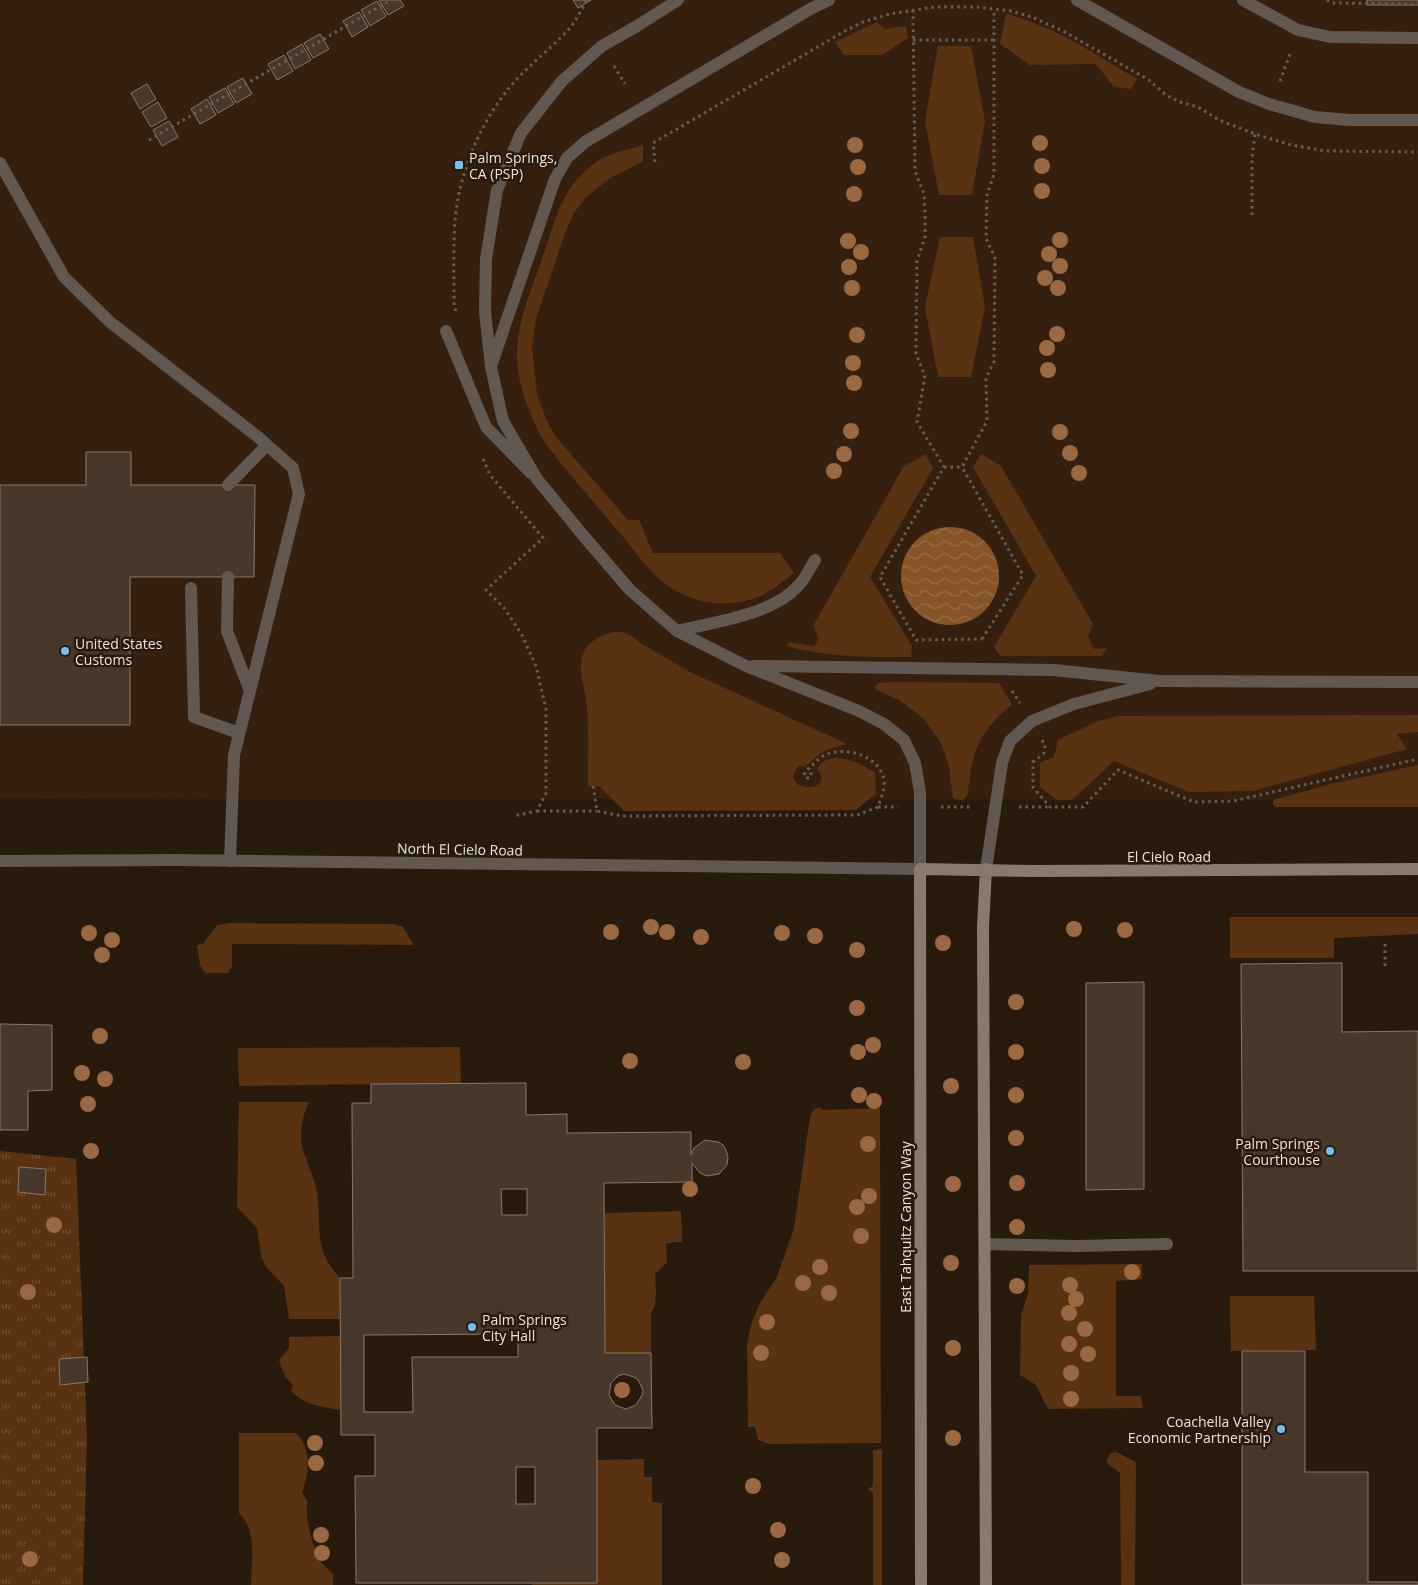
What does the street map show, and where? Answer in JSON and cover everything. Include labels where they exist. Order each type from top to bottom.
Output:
[{"type":"main road","name":"El Cielo Road","points":[[920,869],[1037,871],[1418,869]]},
{"type":"main road","name":"East Tahquitz Canyon Way","points":[[920,869],[921,1585]]},
{"type":"main road","points":[[986,869],[983,927],[986,1585]]},
{"type":"street","points":[[537,479],[503,421],[491,367],[485,312],[486,259],[497,190],[521,133],[562,81],[602,46],[678,0]]},
{"type":"street","points":[[491,367],[553,186],[567,158],[585,142],[812,8],[829,0]]},
{"type":"street","points":[[1077,0],[1239,92],[1269,104],[1314,117],[1349,120],[1418,120]]},
{"type":"street","points":[[1243,0],[1298,30],[1330,37],[1418,38]]},
{"type":"street","points":[[0,163],[64,277],[110,322],[267,445],[293,468],[298,494],[234,756],[230,861]]},
{"type":"street","points":[[446,331],[486,427],[537,479],[630,590],[677,631],[746,666],[859,711],[884,724],[904,740],[915,763],[920,792],[920,869]]},
{"type":"street","points":[[228,485],[267,445]]},
{"type":"street","points":[[677,631],[750,613],[776,604],[798,586],[815,560]]},
{"type":"street","points":[[228,577],[227,631],[250,691]]},
{"type":"street","points":[[190,588],[194,717],[240,733]]},
{"type":"street","points":[[746,666],[1054,670],[1159,681],[1418,682]]},
{"type":"street","points":[[986,869],[1002,762],[1010,741],[1032,721],[1074,704],[1159,681]]},
{"type":"street","name":"North El Cielo Road","points":[[0,861],[230,861],[920,869]]},
{"type":"street","points":[[985,1244],[1077,1246],[1167,1244]]},
{"type":"path","points":[[149,140],[391,0]]},
{"type":"path","points":[[562,37],[587,0]]},
{"type":"path","points":[[1327,0],[1333,3],[1418,4]]},
{"type":"path","points":[[655,162],[653,143],[845,31],[863,22],[890,14],[935,7],[956,6],[1011,11],[1052,25],[1149,80],[1166,95],[1180,102],[1198,107],[1219,120],[1255,134],[1291,145],[1326,151],[1418,152]]},
{"type":"path","points":[[962,467],[987,421],[986,378],[994,362],[995,258],[986,238],[987,195],[994,174],[994,9]]},
{"type":"path","points":[[914,10],[914,171],[924,194],[925,214],[925,237],[917,261],[916,354],[925,376],[917,422],[944,467]]},
{"type":"path","points":[[914,40],[994,40]]},
{"type":"path","points":[[1280,81],[1290,54]]},
{"type":"path","points":[[614,66],[625,84]]},
{"type":"path","points":[[1252,215],[1252,158],[1255,134]]},
{"type":"path","points":[[944,467],[962,467]]},
{"type":"path","points":[[944,467],[880,576],[916,640],[982,639]]},
{"type":"path","points":[[962,467],[1023,575],[982,639]]},
{"type":"path","points":[[521,558],[486,590],[506,608],[522,635],[536,666],[546,709],[546,793],[537,811]]},
{"type":"path","points":[[982,639],[1045,745],[1044,753],[1033,762],[1033,787],[1050,806]]},
{"type":"path","points":[[811,768],[822,756],[834,753],[848,752],[870,760],[880,770],[884,781],[883,795],[878,806]]},
{"type":"path","points":[[513,816],[537,811],[598,811],[622,816],[857,815],[878,806],[1083,806],[1118,770],[1194,802],[1233,801],[1418,759]]},
{"type":"path","points":[[593,786],[598,811]]},
{"type":"path","points":[[1385,944],[1385,966]]},
{"type":"shaded area","points":[[0,0],[1418,0],[1418,800],[0,799]]},
{"type":"green space","points":[[1006,14],[1024,19],[1057,33],[1137,79],[1131,89],[1114,87],[1096,64],[1030,65],[1000,44]]},
{"type":"green space","points":[[877,22],[885,29],[906,26],[908,38],[882,55],[844,55],[835,42]]},
{"type":"green space","points":[[938,46],[971,46],[985,121],[972,195],[939,195],[925,121]]},
{"type":"green space","points":[[643,145],[643,161],[609,179],[586,197],[574,213],[564,236],[536,319],[532,347],[537,394],[547,421],[556,437],[628,520],[639,520],[653,553],[780,553],[794,573],[767,593],[737,603],[712,603],[688,597],[667,585],[645,565],[541,437],[528,408],[519,379],[517,345],[522,319],[554,223],[564,199],[579,178],[598,161],[612,154]]},
{"type":"green space","points":[[940,237],[973,237],[985,307],[971,377],[938,377],[925,307]]},
{"type":"green space","points":[[926,454],[933,468],[870,577],[912,646],[911,657],[833,655],[787,646],[788,642],[814,646],[819,638],[813,626],[904,466]]},
{"type":"green space","points":[[981,454],[1001,466],[1093,624],[1088,637],[1094,649],[1107,648],[1102,656],[1000,656],[994,647],[1036,576],[973,467]]},
{"type":"green space","points":[[613,632],[622,632],[630,635],[690,672],[847,744],[823,752],[803,767],[800,765],[794,774],[795,781],[799,785],[807,787],[820,783],[821,777],[817,768],[823,762],[837,758],[845,759],[875,772],[876,794],[856,810],[624,811],[599,786],[588,786],[588,717],[581,674],[581,661],[585,649],[599,637]]},
{"type":"green space","points":[[878,683],[999,683],[1012,704],[995,720],[981,739],[973,758],[967,796],[963,800],[953,798],[949,766],[941,743],[924,719],[899,700],[876,689],[875,686]]},
{"type":"green space","points":[[1418,715],[1418,732],[1397,734],[1407,749],[1253,791],[1189,792],[1114,761],[1072,800],[1057,800],[1040,787],[1040,763],[1054,757],[1058,740],[1098,721],[1119,716]]},
{"type":"green space","points":[[1418,765],[1418,807],[1276,807],[1273,805],[1273,800],[1331,784]]},
{"type":"green space","points":[[1230,917],[1418,917],[1418,934],[1334,938],[1334,958],[1230,958]]},
{"type":"green space","points":[[229,923],[393,924],[403,927],[414,945],[232,944],[232,967],[228,973],[205,973],[200,965],[197,945],[203,944],[217,925]]},
{"type":"green space","points":[[460,1047],[461,1083],[239,1086],[238,1048]]},
{"type":"green space","points":[[239,1102],[309,1102],[302,1125],[302,1144],[316,1187],[321,1245],[331,1266],[340,1278],[340,1319],[289,1319],[284,1286],[266,1267],[261,1255],[257,1228],[237,1207]]},
{"type":"green space","points":[[816,1108],[823,1110],[880,1108],[881,1443],[769,1444],[758,1440],[755,1427],[748,1427],[747,1346],[751,1324],[760,1303],[777,1277],[794,1228],[809,1123],[812,1112]]},
{"type":"green space","points":[[0,1151],[76,1159],[87,1437],[83,1585],[0,1585]]},
{"type":"green space","points":[[681,1211],[682,1242],[666,1244],[667,1262],[655,1274],[655,1305],[651,1313],[651,1353],[605,1353],[605,1213]]},
{"type":"green space","points":[[1142,1264],[1142,1279],[1116,1281],[1116,1396],[1141,1396],[1143,1408],[1048,1409],[1036,1385],[1020,1375],[1021,1315],[1028,1294],[1029,1265]]},
{"type":"green space","points":[[1230,1296],[1314,1296],[1316,1350],[1231,1351]]},
{"type":"green space","points":[[340,1336],[341,1410],[327,1408],[301,1399],[291,1390],[293,1385],[284,1374],[279,1360],[289,1348],[289,1337]]},
{"type":"green space","points":[[239,1433],[296,1433],[301,1439],[305,1446],[308,1462],[302,1493],[308,1502],[307,1515],[310,1533],[319,1558],[333,1574],[333,1585],[251,1585],[251,1537],[245,1520],[239,1513]]},
{"type":"green space","points":[[882,1449],[882,1585],[873,1585],[873,1493],[868,1489],[873,1486],[873,1450]]},
{"type":"green space","points":[[1116,1452],[1136,1462],[1135,1585],[1121,1585],[1120,1473],[1107,1463],[1111,1453]]},
{"type":"green space","points":[[644,1459],[644,1477],[652,1477],[652,1502],[662,1503],[662,1585],[532,1585],[532,1583],[597,1583],[597,1460]]},
{"type":"water","points":[[950,527],[969,531],[985,541],[995,557],[999,576],[995,595],[985,611],[969,621],[950,625],[931,621],[915,611],[905,595],[901,576],[905,557],[915,541],[931,531]]},
{"type":"building","points":[[379,0],[400,0],[404,6],[388,15]]},
{"type":"building","points":[[573,0],[591,0],[578,8]]},
{"type":"building","points":[[1367,0],[1418,0],[1418,5],[1367,5]]},
{"type":"building","points":[[377,1],[386,16],[370,26],[361,10]]},
{"type":"building","points":[[359,12],[368,27],[352,37],[343,21]]},
{"type":"building","points":[[320,34],[329,49],[313,58],[304,43]]},
{"type":"building","points":[[302,44],[311,60],[295,69],[287,53]]},
{"type":"building","points":[[284,55],[293,71],[277,80],[268,64]]},
{"type":"building","points":[[243,78],[252,94],[236,103],[227,87]]},
{"type":"building","points":[[147,84],[156,99],[140,109],[131,93]]},
{"type":"building","points":[[225,88],[234,104],[218,113],[209,97]]},
{"type":"building","points":[[207,99],[216,115],[200,124],[191,109]]},
{"type":"building","points":[[158,102],[167,118],[151,127],[142,112]]},
{"type":"building","points":[[169,121],[178,137],[162,146],[153,130]]},
{"type":"building","name":"United States Customs","points":[[86,452],[131,452],[131,485],[255,485],[254,577],[130,577],[130,725],[0,725],[0,485],[86,485]]},
{"type":"building","name":"Palm Springs Courthouse","points":[[1342,963],[1342,1032],[1418,1031],[1418,1271],[1243,1271],[1241,964]]},
{"type":"building","points":[[1144,982],[1144,1189],[1086,1190],[1086,983]]},
{"type":"building","points":[[0,1024],[52,1025],[52,1090],[28,1091],[28,1130],[0,1130]]},
{"type":"building","name":"Palm Springs City Hall","points":[[526,1083],[526,1115],[567,1114],[567,1133],[691,1132],[691,1155],[694,1148],[705,1140],[718,1142],[726,1150],[728,1157],[727,1165],[719,1174],[707,1176],[700,1173],[692,1163],[692,1182],[604,1183],[605,1353],[651,1353],[652,1428],[597,1428],[597,1583],[356,1583],[355,1476],[375,1476],[375,1435],[341,1435],[340,1278],[353,1278],[352,1103],[371,1103],[371,1084]],"holes":[[[501,1189],[527,1189],[527,1215],[502,1215]],[[518,1334],[518,1357],[412,1357],[413,1412],[364,1412],[364,1335]],[[624,1374],[638,1380],[643,1390],[636,1405],[626,1409],[615,1405],[609,1395],[611,1383],[618,1376]],[[516,1467],[535,1467],[535,1504],[516,1504]]]},
{"type":"building","points":[[19,1167],[46,1169],[45,1195],[18,1192]]},
{"type":"building","points":[[1242,1351],[1305,1351],[1305,1472],[1368,1472],[1368,1582],[1418,1582],[1418,1585],[1242,1585]]},
{"type":"building","points":[[87,1357],[88,1382],[60,1385],[59,1359]]},
{"type":"place","name":"Palm Springs, CA (PSP)","points":[[459,165]]},
{"type":"place","name":"United States Customs","points":[[65,651]]},
{"type":"place","name":"Palm Springs Courthouse","points":[[1330,1151]]},
{"type":"place","name":"Palm Springs City Hall","points":[[472,1327]]},
{"type":"place","name":"Coachella Valley Economic Partnership","points":[[1281,1429]]}]
